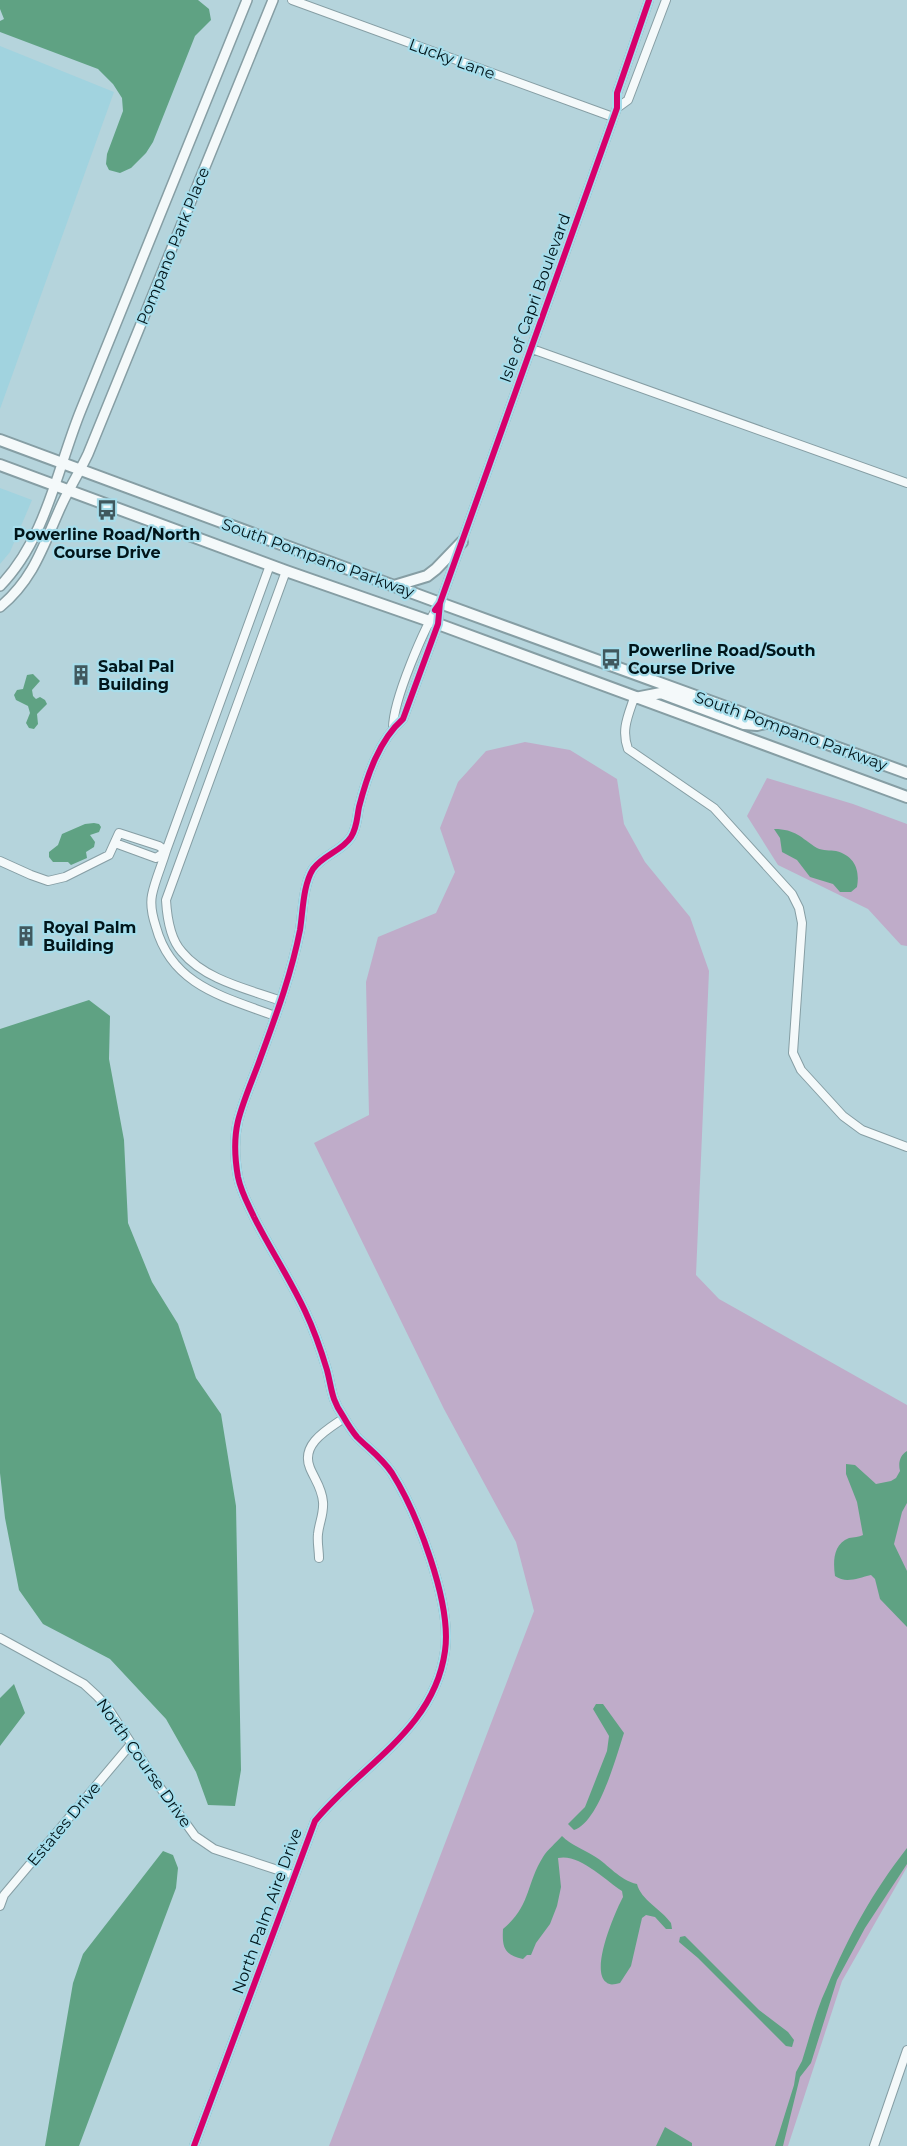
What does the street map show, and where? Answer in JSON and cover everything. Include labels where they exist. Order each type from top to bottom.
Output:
[{"type":"main road","name":"South Pompano Parkway","points":[[0,440],[907,773]]},
{"type":"main road","name":"South Pompano Parkway","points":[[0,465],[907,797]]},
{"type":"main road","points":[[393,586],[427,576],[462,542]]},
{"type":"main road","points":[[634,698],[661,693],[744,724],[757,725],[769,722]]},
{"type":"street","name":"Pompano Park Place","points":[[61,462],[247,0]]},
{"type":"street","name":"Pompano Park Place","points":[[69,491],[80,470],[273,0]]},
{"type":"street","name":"Lucky Lane","points":[[292,0],[613,117]]},
{"type":"street","name":"Isle of Capri Boulevard","points":[[440,603],[617,108],[617,93],[649,0]]},
{"type":"street","name":"Isle of Capri Boulevard","points":[[617,108],[628,100],[666,0]]},
{"type":"street","points":[[532,349],[907,483]]},
{"type":"street","points":[[0,586],[30,546],[61,462]]},
{"type":"street","points":[[0,607],[22,584],[38,561],[69,491]]},
{"type":"street","points":[[270,565],[166,851],[152,897],[160,944],[173,964],[190,980],[216,994],[276,1016]]},
{"type":"street","points":[[281,1001],[223,980],[198,967],[181,951],[167,917],[166,900],[286,571]]},
{"type":"street","name":"North Palm Aire Drive","points":[[194,2146],[315,1821],[332,1800],[404,1736],[427,1706],[439,1677],[446,1648],[444,1619],[431,1559],[416,1519],[391,1472],[377,1454],[357,1436],[333,1402],[328,1375],[303,1307],[270,1250],[241,1190],[237,1173],[236,1149],[238,1122],[291,972],[312,870],[322,859],[350,840],[356,829],[359,807],[377,756],[393,728],[403,719],[440,603]]},
{"type":"street","points":[[227,684],[243,688]]},
{"type":"street","points":[[634,698],[625,724],[624,739],[628,749],[714,808],[792,894],[799,908],[801,923],[793,1053],[801,1070],[843,1116],[862,1130],[907,1147]]},
{"type":"street","points":[[199,762],[214,767]]},
{"type":"street","points":[[0,861],[48,881],[89,867],[109,855],[119,833],[159,846],[166,851]]},
{"type":"street","points":[[115,843],[156,858],[166,851]]},
{"type":"street","points":[[319,1558],[317,1537],[323,1515],[323,1501],[321,1485],[309,1464],[309,1451],[318,1435],[344,1418]]},
{"type":"street","name":"North Course Drive","points":[[0,1638],[84,1684],[108,1708],[195,1836],[214,1849],[293,1875]]},
{"type":"street","name":"Estates Drive","points":[[0,1906],[4,1894],[131,1744]]},
{"type":"street","points":[[874,2146],[907,2050]]},
{"type":"shaded area","points":[[0,0],[198,0],[209,9],[211,20],[195,36],[153,142],[131,168],[120,173],[109,170],[106,164],[107,154],[123,111],[122,98],[113,84],[98,69],[0,32],[0,21],[4,19],[0,9]]},
{"type":"shaded area","points":[[0,46],[114,92],[0,409]]},
{"type":"shaded area","points":[[0,488],[32,500],[10,552],[0,564]]},
{"type":"shaded area","points":[[33,674],[40,681],[32,690],[33,696],[36,699],[40,697],[47,704],[37,714],[38,724],[34,729],[29,728],[26,723],[30,713],[28,706],[16,700],[14,695],[17,690],[23,689],[27,675]]},
{"type":"shaded area","points":[[525,742],[570,750],[617,779],[624,824],[645,862],[690,917],[709,971],[696,1275],[719,1299],[907,1405],[907,1867],[842,1981],[788,2146],[329,2146],[534,1611],[516,1542],[444,1409],[314,1143],[369,1115],[366,982],[378,937],[436,913],[455,872],[440,828],[458,782],[486,751]]},
{"type":"shaded area","points":[[767,778],[853,804],[907,824],[907,946],[901,945],[868,909],[778,865],[747,816]]},
{"type":"shaded area","points":[[94,823],[101,827],[99,832],[90,835],[95,842],[94,847],[86,852],[87,858],[71,865],[68,862],[53,862],[49,857],[49,852],[58,845],[62,834],[85,824]]},
{"type":"shaded area","points":[[774,829],[793,832],[817,848],[836,851],[848,856],[857,869],[857,887],[851,892],[840,892],[833,884],[810,877],[797,860],[782,852],[780,838]]},
{"type":"shaded area","points":[[89,1000],[110,1016],[109,1059],[124,1140],[128,1223],[152,1282],[178,1324],[196,1378],[221,1414],[236,1506],[241,1770],[235,1806],[208,1805],[196,1772],[166,1719],[110,1659],[43,1624],[19,1590],[5,1518],[0,1473],[0,1029]]},
{"type":"shaded area","points":[[907,1451],[907,1503],[902,1512],[894,1544],[907,1571],[907,1627],[880,1599],[875,1579],[871,1575],[843,1580],[835,1576],[834,1565],[835,1554],[840,1544],[849,1538],[863,1535],[857,1502],[846,1474],[846,1464],[855,1465],[876,1484],[891,1481],[900,1471],[900,1459]]},
{"type":"shaded area","points":[[14,1684],[25,1713],[0,1746],[0,1698]]},
{"type":"shaded area","points":[[596,1704],[603,1704],[624,1733],[599,1802],[583,1825],[574,1830],[568,1824],[585,1807],[607,1751],[609,1736],[593,1709]]},
{"type":"shaded area","points":[[562,1836],[590,1853],[614,1872],[637,1884],[647,1900],[671,1923],[672,1929],[666,1929],[655,1917],[646,1915],[642,1918],[631,1966],[620,1983],[606,1982],[602,1976],[601,1966],[606,1941],[623,1897],[622,1891],[592,1868],[574,1859],[558,1858],[561,1887],[557,1906],[550,1924],[536,1943],[531,1955],[523,1959],[517,1957],[508,1952],[504,1945],[503,1929],[519,1912],[543,1857]]},
{"type":"shaded area","points":[[907,1848],[907,1864],[865,1928],[837,1980],[811,2063],[800,2077],[783,2146],[775,2146],[796,2072],[835,1968],[872,1898]]},
{"type":"shaded area","points":[[163,1851],[173,1855],[178,1868],[176,1888],[79,2146],[45,2146],[73,1983],[83,1954]]},
{"type":"shaded area","points":[[685,1936],[759,2010],[788,2032],[794,2040],[792,2047],[786,2046],[679,1942],[680,1937]]},
{"type":"shaded area","points":[[665,2127],[692,2143],[692,2146],[656,2146]]},
{"type":"cycle path","points":[[435,610],[440,603],[617,108],[617,93],[649,0]]},
{"type":"cycle path","points":[[194,2146],[315,1821],[394,1744],[411,1724],[427,1703],[438,1679],[445,1651],[446,1631],[443,1609],[438,1584],[422,1534],[392,1473],[380,1458],[357,1437],[336,1404],[327,1370],[308,1318],[243,1193],[238,1177],[235,1149],[240,1114],[277,1013],[292,964],[300,930],[305,890],[310,875],[317,864],[343,846],[353,834],[370,771],[387,737],[403,719],[438,624],[440,603]]},
{"type":"place","name":"Powerline Road/North Course Drive","points":[[107,510]]},
{"type":"place","name":"Powerline Road/South Course Drive","points":[[611,659]]},
{"type":"place","name":"Sabal Pal Building","points":[[81,675]]},
{"type":"place","name":"Royal Palm Building","points":[[26,936]]}]
